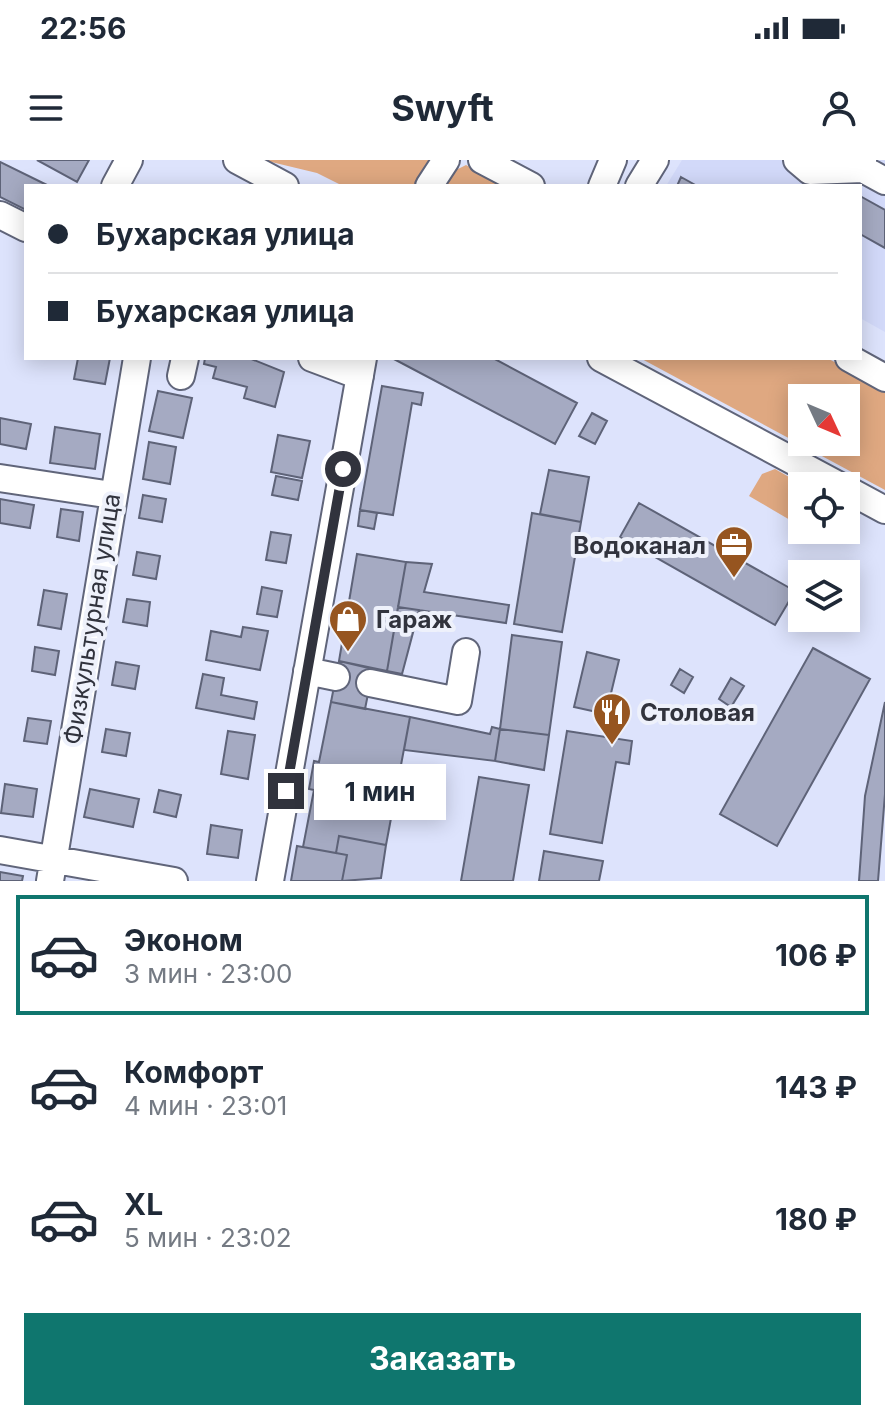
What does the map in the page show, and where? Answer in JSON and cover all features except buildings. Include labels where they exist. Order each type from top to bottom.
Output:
[{"type":"street","points":[[116,184],[129,160]]},
{"type":"street","points":[[237,160],[281,184]]},
{"type":"street","points":[[430,184],[446,160]]},
{"type":"street","points":[[482,160],[527,184]]},
{"type":"street","points":[[603,184],[613,160]]},
{"type":"street","points":[[640,184],[655,160]]},
{"type":"street","points":[[797,160],[810,171],[870,170]]},
{"type":"street","points":[[0,215],[24,227]]},
{"type":"street","name":"Физкультурная улица","points":[[52,870],[137,360]]},
{"type":"street","points":[[270,881],[307,671],[368,369],[322,360]]},
{"type":"street","points":[[605,360],[814,472]]},
{"type":"street","points":[[853,360],[885,378]]},
{"type":"street","points":[[0,478],[112,495]]},
{"type":"street","points":[[860,497],[885,510]]},
{"type":"street","points":[[370,683],[458,701],[466,652]]},
{"type":"street","points":[[307,671],[336,677]]},
{"type":"street","points":[[0,850],[52,870],[174,881]]},
{"type":"shaded area","points":[[263,160],[432,160],[419,184],[339,184],[317,173]]},
{"type":"shaded area","points":[[682,160],[885,160],[885,332],[862,319],[862,184],[667,184]]},
{"type":"shaded area","points":[[466,165],[501,184],[442,184],[448,174]]},
{"type":"shaded area","points":[[644,360],[831,360],[885,389],[885,490],[860,477],[860,472],[852,472],[822,456],[860,456],[860,384],[788,384],[788,438]]},
{"type":"shaded area","points":[[775,469],[788,476],[788,519],[749,496],[762,474]]},
{"type":"place","name":"Водоканал","points":[[734,579]]},
{"type":"place","name":"Гараж","points":[[348,653]]},
{"type":"place","name":"Столовая","points":[[612,746]]},
{"type":"route","points":[[286,791],[343,469]]}]
